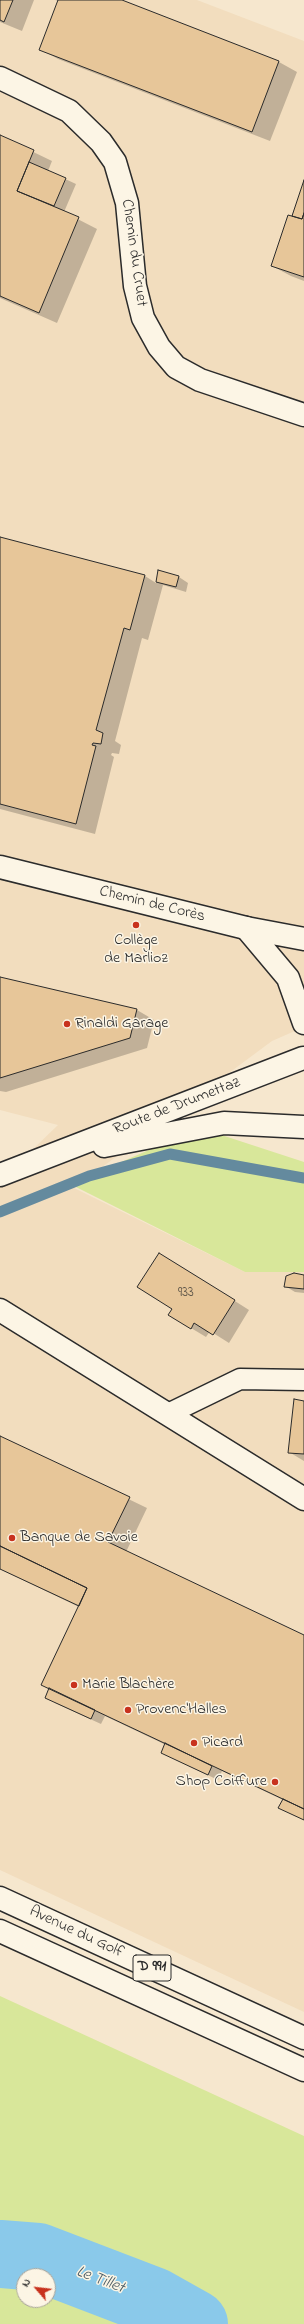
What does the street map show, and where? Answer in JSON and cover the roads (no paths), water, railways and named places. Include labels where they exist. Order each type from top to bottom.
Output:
[{"type":"main road","name":"Chemin du Cruet","points":[[0,78],[69,111],[101,142],[115,162],[127,203],[135,286],[143,318],[158,347],[176,367],[200,380],[304,415]]},
{"type":"main road","name":"Chemin de Corès","points":[[0,867],[246,928],[304,939]]},
{"type":"main road","points":[[246,928],[288,978],[304,1023]]},
{"type":"main road","name":"Route de Drumettaz","points":[[0,1176],[304,1057]]},
{"type":"main road","name":"Route de Drumettaz","points":[[51,1156],[224,1123],[304,1127]]},
{"type":"main road","points":[[0,1310],[301,1495]]},
{"type":"main road","name":"Avenue du Golf","points":[[0,1898],[304,2038]]},
{"type":"main road","name":"Avenue du Golf","points":[[0,1931],[304,2070]]},
{"type":"lane","points":[[168,1414],[240,1379],[304,1380]]},
{"type":"waterway","points":[[0,1212],[89,1176],[170,1154],[304,1178]]},
{"type":"waterway","name":"Le Tillet","points":[[0,2254],[38,2257],[153,2301],[194,2324]]},
{"type":"place","name":"Collège de Marlioz","points":[[136,925]]},
{"type":"place","name":"Rinaldi Garage","points":[[67,1024]]},
{"type":"place","name":"Banque de Savoie","points":[[12,1538]]},
{"type":"place","name":"Marie Blachère","points":[[74,1685]]},
{"type":"place","name":"Provenc'Halles","points":[[128,1710]]},
{"type":"place","name":"Picard","points":[[194,1743]]},
{"type":"place","name":"Shop Coiffure","points":[[275,1782]]}]
